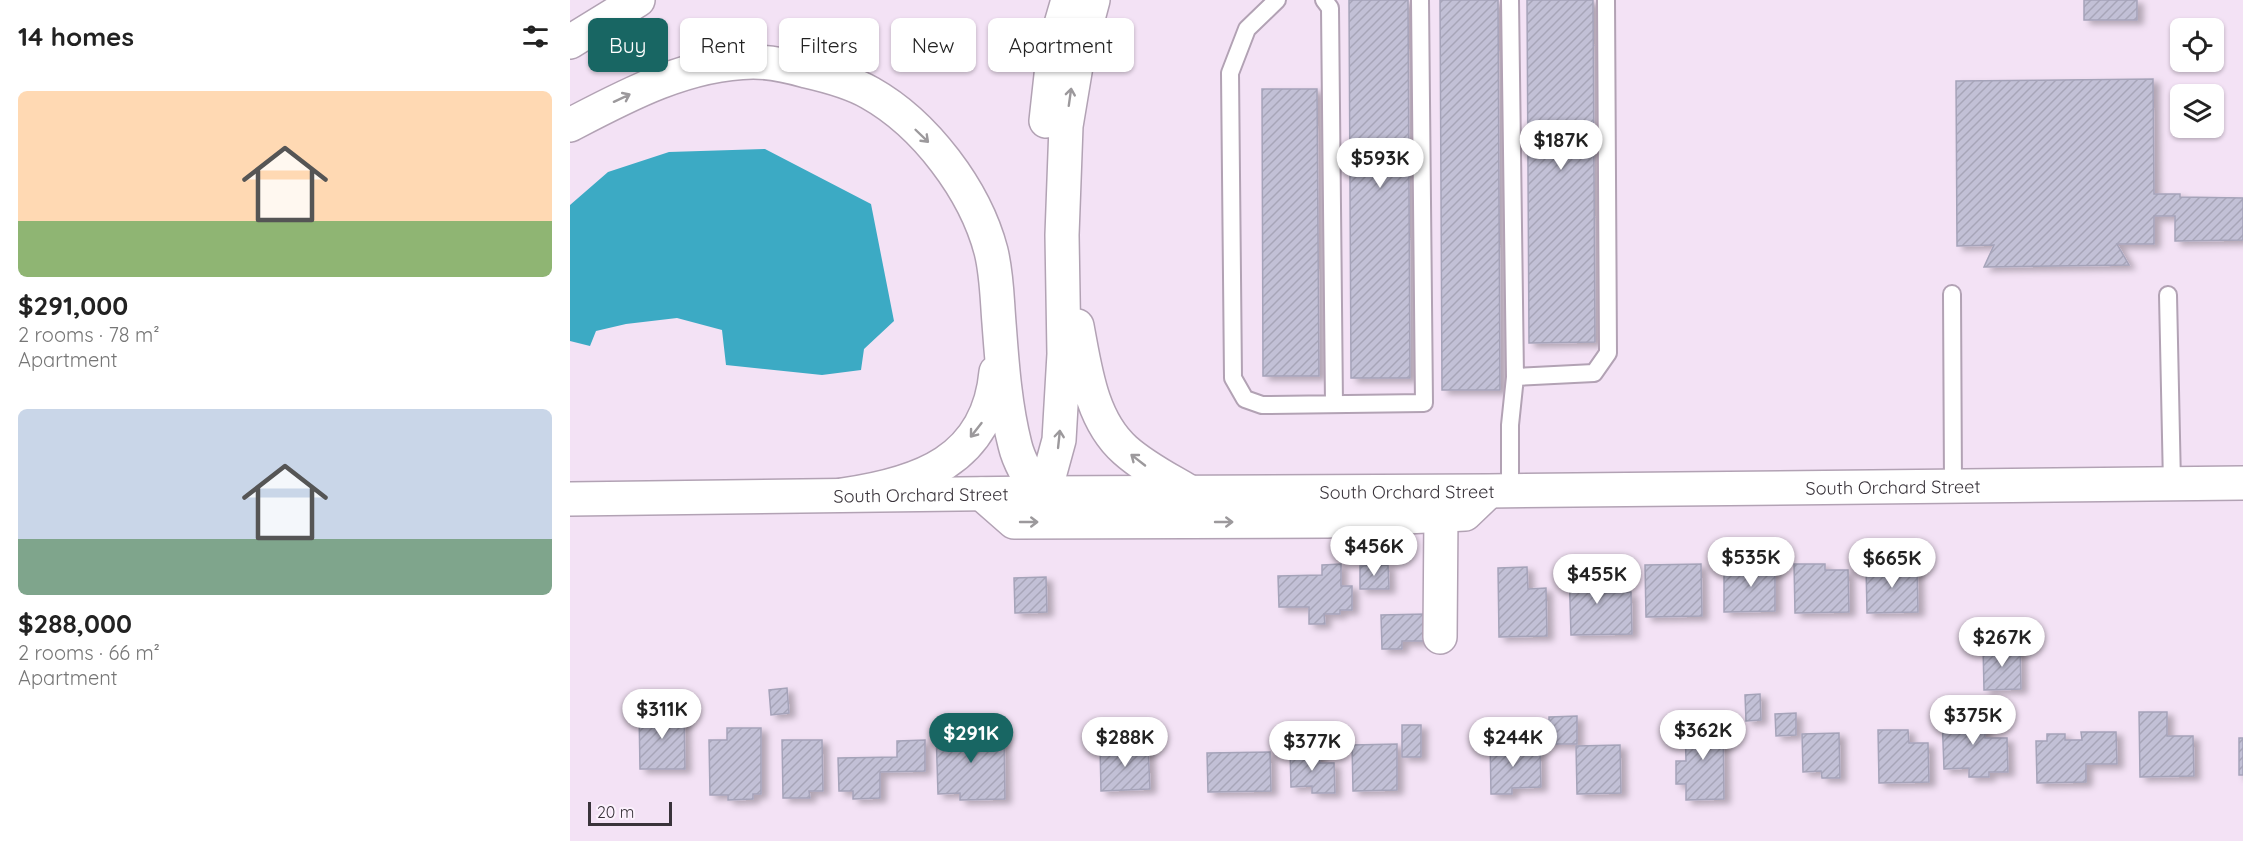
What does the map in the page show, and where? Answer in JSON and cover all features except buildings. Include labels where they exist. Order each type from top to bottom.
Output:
[{"type":"main road","points":[[570,42],[638,0]]},
{"type":"main road","points":[[1068,0],[1054,48],[1048,91],[1046,131],[1048,170],[1079,335],[1096,405],[1109,431],[1123,448],[1145,466],[1188,491]]},
{"type":"main road","points":[[570,125],[658,82],[718,66],[753,62],[786,66],[852,84],[870,92],[887,104],[938,151],[970,199],[982,224],[991,252],[996,280],[1000,335],[1015,446],[1028,477],[1039,493],[1050,473],[1059,440],[1064,354],[1062,235],[1065,154],[1071,92],[1093,0]]},
{"type":"main road","points":[[842,495],[879,490],[920,477],[938,469],[961,450],[990,408],[994,394],[1000,335]]},
{"type":"main road","name":"South Orchard Street","points":[[570,499],[1188,491],[1499,491],[2243,483]]},
{"type":"main road","points":[[982,494],[1014,522],[1328,521],[1465,514],[1499,491]]},
{"type":"main road","points":[[1440,637],[1441,515]]},
{"type":"lane","points":[[1277,0],[1247,29],[1230,74],[1233,378],[1245,399],[1262,405],[1424,403],[1420,0]]},
{"type":"lane","points":[[1324,0],[1330,8],[1334,404]]},
{"type":"lane","points":[[1499,491],[1515,377],[1510,0]]},
{"type":"lane","points":[[1515,377],[1594,373],[1608,353],[1606,0]]},
{"type":"lane","points":[[1952,294],[1953,486]]},
{"type":"lane","points":[[2168,295],[2172,484]]},
{"type":"water","points":[[765,149],[871,204],[894,321],[864,349],[861,370],[822,375],[726,365],[722,330],[677,318],[626,324],[596,331],[590,346],[570,341],[570,205],[608,172],[669,152]]}]
